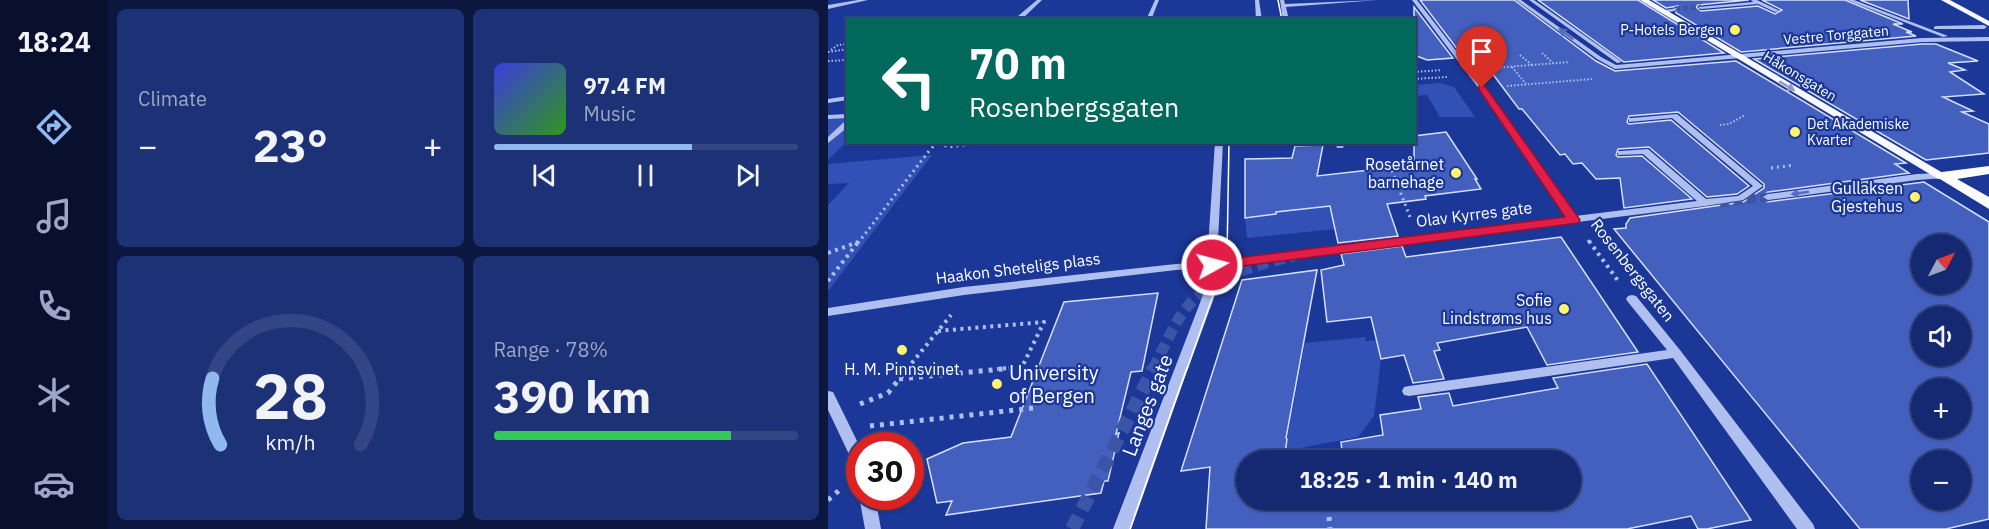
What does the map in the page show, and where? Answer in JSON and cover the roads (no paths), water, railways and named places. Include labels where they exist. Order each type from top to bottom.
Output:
[{"type":"highway","points":[[1942,176],[1989,170]]},
{"type":"highway","points":[[1942,176],[1989,204]]},
{"type":"main road","name":"Håkonsgaten","points":[[1644,0],[1942,176]]},
{"type":"main road","points":[[1945,0],[1986,26]]},
{"type":"street","points":[[828,7],[866,0]]},
{"type":"street","points":[[1019,18],[1040,0]]},
{"type":"street","points":[[1149,18],[1157,0]]},
{"type":"street","points":[[1257,0],[1259,18]]},
{"type":"street","points":[[1286,18],[1283,3],[1376,0]]},
{"type":"street","name":"Rosenbergsgaten","points":[[1414,0],[1482,88],[1574,220]]},
{"type":"street","name":"Vestre Torggaten","points":[[1518,0],[1615,67],[1951,38]]},
{"type":"street","points":[[1531,0],[1624,66]]},
{"type":"street","points":[[1849,0],[1951,38],[1989,39]]},
{"type":"street","points":[[1701,7],[1755,1],[1777,11]]},
{"type":"street","points":[[1662,10],[1675,9]]},
{"type":"street","points":[[1945,21],[1959,27],[1976,39]]},
{"type":"street","points":[[1936,28],[1986,26]]},
{"type":"street","points":[[828,101],[846,98]]},
{"type":"street","points":[[828,117],[846,115]]},
{"type":"street","name":"Olav Kyrres gate","points":[[1212,265],[1740,198],[1759,186],[1674,116],[1632,120]]},
{"type":"street","points":[[828,141],[846,125]]},
{"type":"street","points":[[1212,265],[1219,144]]},
{"type":"street","points":[[1621,153],[1645,151],[1705,203]]},
{"type":"street","points":[[1768,197],[1917,177],[1942,176]]},
{"type":"street","name":"Haakon Sheteligs plass","points":[[828,312],[964,291],[1212,265]]},
{"type":"street","name":"Langes gate","points":[[1121,529],[1209,296]]},
{"type":"street","name":"Rosenbergsgaten","points":[[1632,298],[1808,529]]},
{"type":"street","points":[[1409,391],[1676,353]]},
{"type":"street","points":[[828,396],[846,433]]},
{"type":"street","points":[[870,510],[873,529]]},
{"type":"tunnel","points":[[1675,9],[1701,7]]},
{"type":"tunnel","points":[[1720,203],[1768,197]]},
{"type":"tunnel","points":[[1153,369],[1181,315],[1203,292],[1247,269],[1294,256]]},
{"type":"tunnel","points":[[1072,529],[1154,368]]},
{"type":"tram line","points":[[1278,0],[1282,18]]},
{"type":"tram line","points":[[1187,369],[1227,256],[1229,144]]},
{"type":"tram line","points":[[1130,529],[1187,368]]},
{"type":"place","name":"P-Hotels Bergen","points":[[1735,30]]},
{"type":"place","name":"Det Akademiske Kvarter","points":[[1795,132]]},
{"type":"place","name":"Rosetårnet barnehage","points":[[1456,173]]},
{"type":"place","name":"Gullaksen Gjestehus","points":[[1915,197]]},
{"type":"place","name":"Sofie Lindstrøms hus","points":[[1564,309]]},
{"type":"place","name":"H. M. Pinnsvinet","points":[[902,350]]},
{"type":"place","name":"University of Bergen","points":[[997,384]]}]
